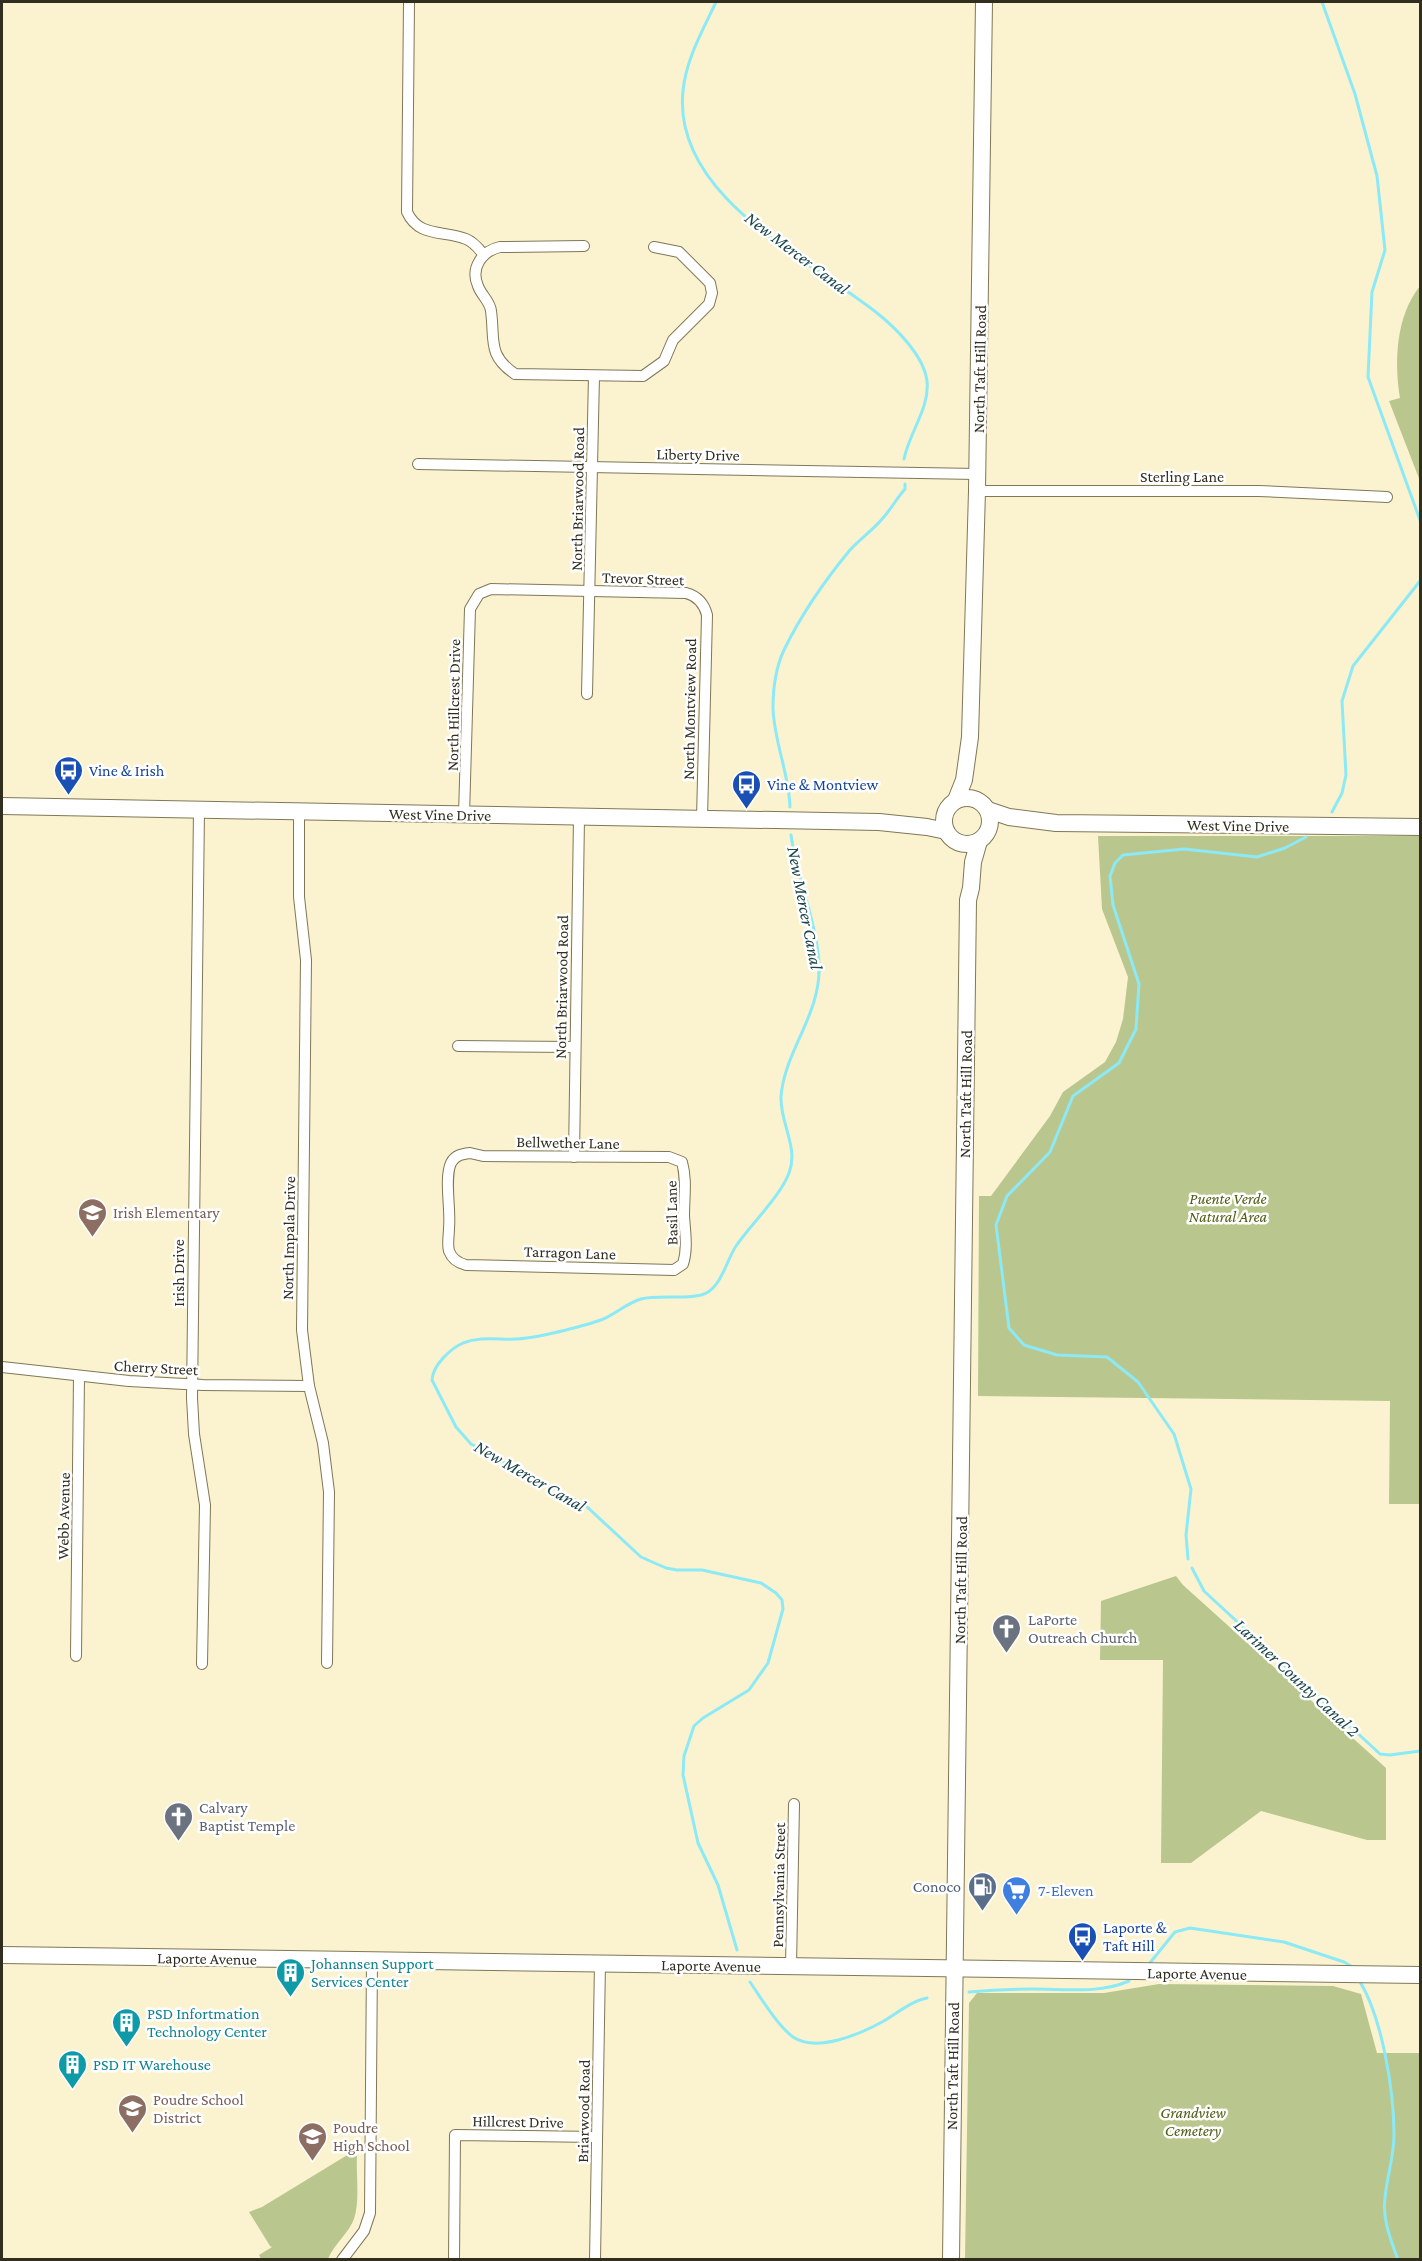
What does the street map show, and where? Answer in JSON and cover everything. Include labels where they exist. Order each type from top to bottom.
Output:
[{"type":"street","points":[[409,2],[407,212],[417,226],[432,233],[469,239],[485,254]]},
{"type":"street","name":"North Taft Hill Road","points":[[951,806],[964,780],[970,737],[977,491],[984,2]]},
{"type":"street","points":[[584,246],[500,247],[485,254],[477,266],[476,281],[490,306],[496,355],[504,366],[515,374],[643,376],[658,367],[664,361],[673,340],[709,304],[711,297],[710,283],[679,252],[654,247]]},
{"type":"street","name":"North Briarwood Road","points":[[587,694],[594,467],[594,376]]},
{"type":"street","name":"Liberty Drive","points":[[418,464],[977,474]]},
{"type":"street","name":"Sterling Lane","points":[[977,491],[1259,491],[1387,497]]},
{"type":"street","name":"Trevor Street","points":[[477,596],[491,590],[686,593],[701,602]]},
{"type":"street","name":"North Hillcrest Drive","points":[[464,815],[470,609],[477,596]]},
{"type":"street","name":"North Montview Road","points":[[701,602],[707,615],[702,819]]},
{"type":"street","name":"North Taft Hill Road","points":[[970,737],[974,749],[975,780],[983,805]]},
{"type":"street","name":"West Vine Drive","points":[[879,822],[890,818],[914,818],[951,806],[964,798],[1009,817],[1056,823],[1420,827]]},
{"type":"street","points":[[983,805],[991,820],[984,837]]},
{"type":"street","name":"West Vine Drive","points":[[2,806],[879,822],[927,827],[968,844],[1008,828],[1037,827],[1056,823]]},
{"type":"street","points":[[951,806],[944,821],[952,837]]},
{"type":"street","name":"Irish Drive","points":[[199,810],[192,1416],[205,1505],[202,1664]]},
{"type":"street","name":"North Impala Drive","points":[[299,812],[299,897],[306,960],[302,1330],[309,1386],[323,1443],[329,1492],[327,1663]]},
{"type":"street","name":"North Briarwood Road","points":[[574,1157],[579,817]]},
{"type":"street","name":"North Taft Hill Road","points":[[952,837],[968,900]]},
{"type":"street","name":"North Taft Hill Road","points":[[951,2259],[968,900],[973,861],[984,837]]},
{"type":"street","points":[[458,1046],[575,1047]]},
{"type":"street","name":"Bellwether Lane","points":[[455,1260],[449,1253],[448,1242],[449,1174],[450,1164],[461,1154],[470,1152],[483,1155],[669,1157],[682,1162]]},
{"type":"street","name":"Basil Lane","points":[[682,1162],[686,1175],[684,1214],[686,1254],[683,1264]]},
{"type":"street","name":"Tarragon Lane","points":[[455,1260],[466,1265],[674,1270],[683,1264]]},
{"type":"street","name":"Cherry Street","points":[[2,1367],[79,1376],[192,1384],[309,1386]]},
{"type":"street","name":"Webb Avenue","points":[[76,1656],[79,1376]]},
{"type":"street","name":"Pennsylvania Street","points":[[791,1967],[794,1804]]},
{"type":"street","name":"Laporte Avenue","points":[[2,1955],[1420,1975]]},
{"type":"street","points":[[342,2259],[364,2231],[370,2213],[372,1960]]},
{"type":"street","name":"Briarwood Road","points":[[596,2259],[600,1963]]},
{"type":"street","name":"Hillcrest Drive","points":[[454,2259],[455,2135],[597,2137]]},
{"type":"green space","points":[[1420,286],[1420,481],[1389,401],[1400,398],[1397,369],[1399,339],[1406,311]]},
{"type":"green space","name":"Puente Verde Natural Area","points":[[1098,836],[1420,836],[1420,1504],[1389,1504],[1390,1401],[978,1396],[979,1196],[991,1196],[1050,1116],[1063,1092],[1105,1062],[1116,1042],[1123,1019],[1128,977],[1102,909]]},
{"type":"green space","points":[[1176,1576],[1183,1585],[1386,1768],[1386,1840],[1367,1840],[1261,1811],[1191,1863],[1161,1863],[1163,1660],[1100,1660],[1101,1601]]},
{"type":"green space","name":"Grandview Cemetery","points":[[1159,1984],[1333,1986],[1361,1994],[1377,2053],[1420,2053],[1420,2259],[965,2259],[969,2003],[977,1993],[1104,1993]]},
{"type":"green space","points":[[349,2154],[357,2156],[356,2212],[352,2224],[328,2259],[261,2259],[259,2255],[272,2247],[249,2212],[262,2207]]},
{"type":"waterway","name":"New Mercer Canal","points":[[716,2],[691,56],[685,79],[683,91],[685,128],[699,162],[722,193],[750,221],[877,313],[915,352],[925,372],[927,391],[904,459]]},
{"type":"waterway","name":"Larimer County Canal 2","points":[[1322,2],[1355,94],[1377,176],[1385,250],[1372,292],[1368,377],[1420,520]]},
{"type":"waterway","name":"New Mercer Canal","points":[[790,807],[773,708],[781,657],[790,637],[823,586],[850,550],[886,515],[905,489],[905,484]]},
{"type":"waterway","name":"Larimer County Canal 2","points":[[1332,812],[1342,793],[1346,775],[1342,701],[1353,666],[1420,581]]},
{"type":"waterway","name":"New Mercer Canal","points":[[737,1950],[718,1885],[698,1843],[683,1775],[684,1756],[694,1726],[749,1690],[768,1663],[783,1609],[782,1600],[761,1583],[702,1570],[666,1568],[641,1557],[585,1505],[518,1472],[490,1453],[471,1444],[456,1427],[432,1380],[435,1369],[443,1358],[463,1343],[476,1340],[529,1338],[601,1320],[641,1299],[686,1297],[708,1292],[721,1277],[736,1246],[785,1182],[792,1154],[781,1107],[781,1097],[789,1064],[815,999],[819,963],[814,931],[791,835]]},
{"type":"waterway","name":"Larimer County Canal 2","points":[[1188,1559],[1186,1535],[1191,1489],[1174,1434],[1138,1382],[1107,1357],[1057,1355],[1024,1345],[1009,1328],[996,1225],[1007,1196],[1050,1152],[1073,1096],[1119,1063],[1136,1029],[1139,984],[1113,905],[1110,876],[1115,863],[1123,855],[1184,849],[1257,857],[1285,848],[1306,837]]},
{"type":"waterway","name":"Larimer County Canal 2","points":[[1192,1568],[1204,1591],[1380,1754],[1420,1751]]},
{"type":"waterway","name":"New Mercer Canal","points":[[1149,1964],[1175,1932],[1190,1928],[1284,1942],[1351,1966]]},
{"type":"waterway","name":"New Mercer Canal","points":[[1359,1980],[1367,1995],[1380,2033],[1392,2097],[1393,2151],[1384,2206],[1388,2229],[1398,2260]]},
{"type":"waterway","name":"New Mercer Canal","points":[[969,1992],[1017,1989],[1094,1989],[1129,1981]]},
{"type":"waterway","name":"New Mercer Canal","points":[[750,1982],[787,2032],[793,2037],[814,2043],[838,2040],[862,2032],[909,2005],[927,1998]]},
{"type":"place","name":"Vine & Irish","points":[[68,796]]},
{"type":"place","name":"Vine & Montview","points":[[746,810]]},
{"type":"place","name":"Irish Elementary","points":[[92,1238]]},
{"type":"place","name":"LaPorte Outreach Church","points":[[1007,1654]]},
{"type":"place","name":"Calvary Baptist Temple","points":[[178,1842]]},
{"type":"place","name":"Conoco","points":[[982,1912]]},
{"type":"place","name":"7-Eleven","points":[[1017,1916]]},
{"type":"place","name":"Laporte & Taft Hill","points":[[1082,1962]]},
{"type":"place","name":"Johannsen Support Services Center","points":[[290,1998]]},
{"type":"place","name":"PSD Infortmation Technology Center","points":[[126,2048]]},
{"type":"place","name":"PSD IT Warehouse","points":[[72,2090]]},
{"type":"place","name":"Poudre School District","points":[[132,2134]]},
{"type":"place","name":"Poudre High School","points":[[312,2162]]}]
